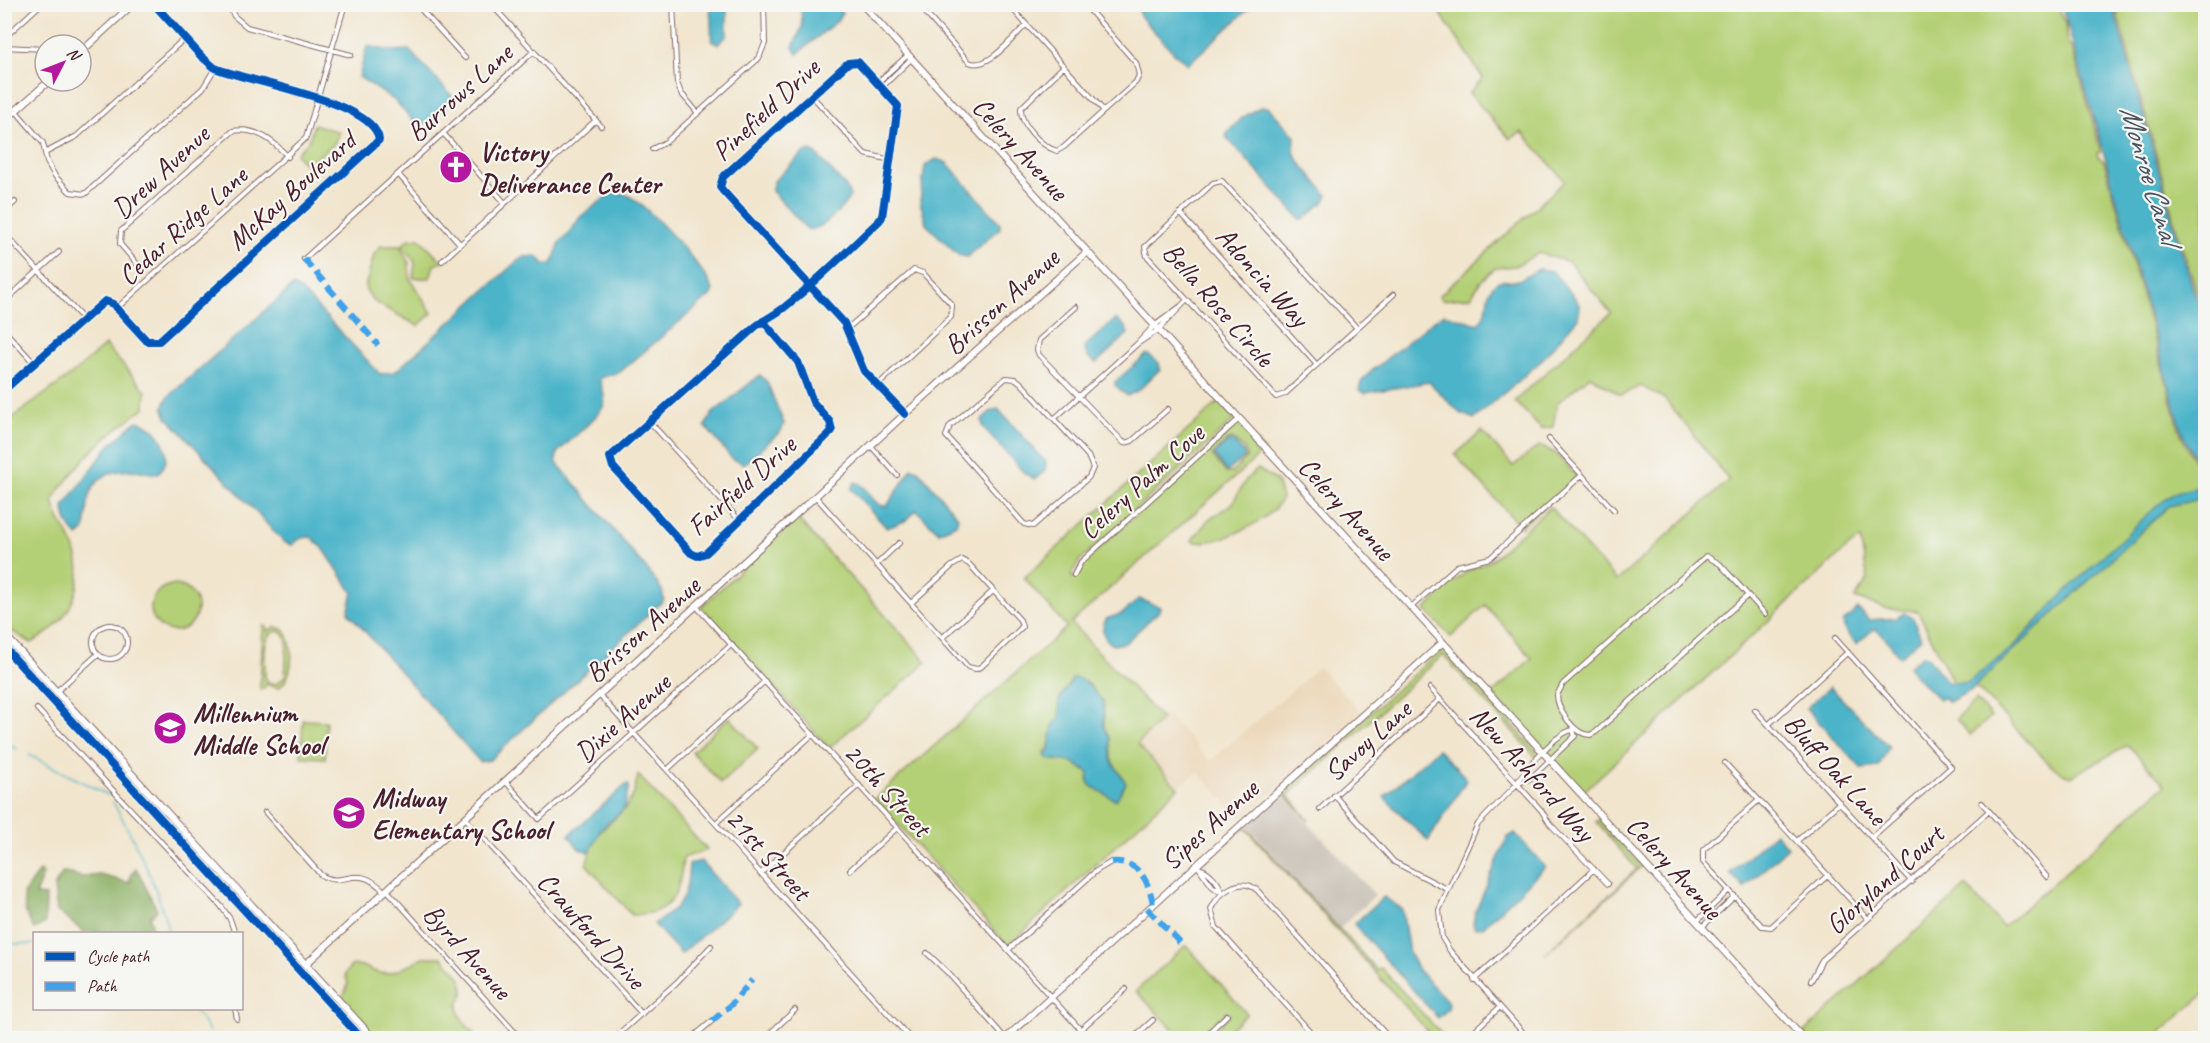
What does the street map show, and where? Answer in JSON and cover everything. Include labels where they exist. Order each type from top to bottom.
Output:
[{"type":"main road","points":[[93,40],[133,4]]},
{"type":"main road","name":"Celery Avenue","points":[[862,4],[1799,1037]]},
{"type":"main road","points":[[4,121],[36,93]]},
{"type":"main road","name":"Brisson Avenue","points":[[306,964],[698,607],[905,414],[1087,252]]},
{"type":"main road","points":[[4,634],[373,1038]]},
{"type":"main road","name":"Sipes Avenue","points":[[1005,1038],[1198,867],[1442,643]]},
{"type":"main road","points":[[4,647],[361,1038]]},
{"type":"street","points":[[4,38],[41,4]]},
{"type":"street","name":"McKay Boulevard","points":[[117,308],[147,340],[159,341],[375,145],[378,135],[372,125],[350,109],[215,68],[154,4]]},
{"type":"street","points":[[228,4],[234,16],[247,27],[351,55]]},
{"type":"street","name":"Cedar Ridge Lane","points":[[117,308],[243,193],[288,157],[306,138],[345,4]]},
{"type":"street","points":[[354,4],[375,8],[385,4]]},
{"type":"street","points":[[416,4],[465,58]]},
{"type":"street","points":[[491,4],[601,126]]},
{"type":"street","points":[[673,4],[676,82],[681,93],[699,113]]},
{"type":"street","points":[[652,149],[666,142],[761,55],[765,43],[764,4]]},
{"type":"street","points":[[924,4],[927,15],[969,62],[974,64],[987,61],[1026,25]]},
{"type":"street","points":[[1008,4],[1104,111]]},
{"type":"street","points":[[1064,66],[1021,108],[1023,121],[1045,146],[1057,151],[1136,82],[1139,69],[1087,6]]},
{"type":"street","points":[[45,153],[77,136],[184,38]]},
{"type":"street","points":[[4,47],[33,48]]},
{"type":"street","name":"Burrows Lane","points":[[304,259],[534,51]]},
{"type":"street","points":[[878,82],[910,57]]},
{"type":"street","points":[[882,87],[910,57]]},
{"type":"street","name":"Pinefield Drive","points":[[878,82],[862,65],[853,61],[723,177],[720,187],[848,328],[862,366],[905,414]]},
{"type":"street","points":[[16,111],[38,135],[55,176],[70,192],[80,195],[90,191],[203,88],[215,68]]},
{"type":"street","name":"Fairfield Drive","points":[[763,321],[798,362],[813,402],[830,422],[832,431],[740,521],[705,553],[697,556],[613,467],[610,462],[613,454],[763,321],[783,309],[882,217],[898,106],[878,82]]},
{"type":"street","points":[[812,96],[865,154],[891,160]]},
{"type":"street","points":[[442,261],[596,120]]},
{"type":"street","name":"Drew Avenue","points":[[138,265],[120,244],[121,231],[233,130],[272,139],[288,157]]},
{"type":"street","points":[[443,133],[505,203]]},
{"type":"street","points":[[399,174],[460,244]]},
{"type":"street","name":"Bella Rose Circle","points":[[1357,328],[1222,181],[1213,183],[1148,242],[1145,252],[1276,397],[1285,394],[1317,365],[1394,294]]},
{"type":"street","points":[[4,212],[15,202]]},
{"type":"street","name":"Adoncia Way","points":[[1180,213],[1317,365]]},
{"type":"street","points":[[4,233],[83,319]]},
{"type":"street","points":[[4,302],[59,252]]},
{"type":"street","points":[[848,328],[914,270],[923,273],[952,305],[951,317],[878,385]]},
{"type":"street","points":[[1054,419],[1187,300]]},
{"type":"street","points":[[4,390],[105,301],[117,308]]},
{"type":"street","points":[[1076,307],[1039,340],[1036,350],[1124,443],[1132,441],[1168,409]]},
{"type":"street","points":[[4,330],[34,363]]},
{"type":"street","points":[[1006,378],[1016,379],[1021,383],[1054,419],[1088,456],[1093,468],[1089,477],[1033,526],[1024,524],[946,436],[950,426],[1006,378]]},
{"type":"street","name":"Celery Palm Cove","points":[[1074,575],[1081,562],[1239,419]]},
{"type":"street","points":[[649,421],[740,521]]},
{"type":"street","points":[[1549,439],[1614,510]]},
{"type":"street","points":[[871,446],[897,475]]},
{"type":"street","points":[[1409,608],[1457,566],[1490,558],[1582,475]]},
{"type":"street","points":[[816,497],[968,667],[976,669],[1021,630],[1020,620],[969,564],[962,560],[952,566],[911,603]]},
{"type":"street","points":[[876,565],[899,543]]},
{"type":"street","points":[[1517,784],[1531,778],[1575,736],[1574,729],[1557,701],[1559,688],[1706,556],[1720,564],[1765,614]]},
{"type":"street","points":[[942,638],[993,591]]},
{"type":"street","points":[[1528,1038],[1474,980],[1442,938],[1439,910],[1478,824],[1517,784],[1524,771],[1559,738],[1574,729],[1585,735],[1596,732],[1748,595]]},
{"type":"street","name":"20th Street","points":[[698,607],[1088,1038]]},
{"type":"street","points":[[111,625],[123,630],[127,643],[122,655],[109,659],[98,654],[93,641],[99,629],[111,625]]},
{"type":"street","points":[[1835,638],[1951,767],[1872,837]]},
{"type":"street","name":"Dixie Avenue","points":[[506,782],[539,819],[732,644]]},
{"type":"street","points":[[1769,724],[1848,652]]},
{"type":"street","points":[[56,692],[98,654]]},
{"type":"street","points":[[668,769],[765,681]]},
{"type":"street","name":"New Ashford Way","points":[[1430,688],[1550,824],[1608,884]]},
{"type":"street","name":"21st Street","points":[[600,696],[910,1038]]},
{"type":"street","name":"Savoy Lane","points":[[1320,809],[1440,699]]},
{"type":"street","points":[[37,709],[221,906],[230,919],[235,932]]},
{"type":"street","name":"Bluff Oak Lane","points":[[1755,710],[1912,882]]},
{"type":"street","points":[[716,823],[813,734]]},
{"type":"street","points":[[1559,738],[1566,745]]},
{"type":"street","points":[[1725,763],[1868,919]]},
{"type":"street","points":[[760,874],[859,785]]},
{"type":"street","points":[[1334,795],[1394,862],[1447,889]]},
{"type":"street","points":[[1759,800],[1703,850],[1703,862],[1734,896],[1762,926],[1771,927],[1828,875]]},
{"type":"street","points":[[1797,841],[1840,802]]},
{"type":"street","points":[[1982,803],[2048,877]]},
{"type":"street","name":"Gloryland Court","points":[[1811,981],[1822,960],[1912,882],[1989,810]]},
{"type":"street","name":"Byrd Avenue","points":[[264,812],[327,879],[354,875],[366,877],[386,891],[520,1038]]},
{"type":"street","name":"Crawford Drive","points":[[466,819],[642,1014]]},
{"type":"street","points":[[850,870],[897,828]]},
{"type":"street","points":[[1008,950],[1096,871],[1111,862]]},
{"type":"street","points":[[1198,867],[1212,877],[1222,893]]},
{"type":"street","points":[[1198,867],[1207,881],[1222,893]]},
{"type":"street","points":[[1474,980],[1594,869]]},
{"type":"street","points":[[1207,881],[1212,877]]},
{"type":"street","points":[[1316,1038],[1216,927],[1211,909],[1222,893],[1240,884],[1257,890],[1389,1038]]},
{"type":"street","points":[[1696,921],[1729,890]]},
{"type":"street","points":[[1701,927],[1734,896]]},
{"type":"street","points":[[1713,906],[1719,911]]},
{"type":"street","points":[[614,1038],[642,1014],[711,946]]},
{"type":"street","points":[[927,953],[948,973],[1005,1038]]},
{"type":"street","points":[[1080,1030],[1126,989]]},
{"type":"street","points":[[1475,1030],[1500,1007]]},
{"type":"street","points":[[235,1010],[237,1019]]},
{"type":"street","points":[[765,1038],[795,1010]]},
{"type":"street","points":[[1203,1038],[1227,1015]]},
{"type":"street","points":[[1133,1038],[1153,1020]]},
{"type":"street","points":[[692,1038],[712,1021]]},
{"type":"shaded area","points":[[1319,667],[1362,713],[1242,820],[1198,772],[1178,788],[1137,744],[1167,714],[1210,761]]},
{"type":"shaded area","points":[[1281,794],[1375,895],[1340,928],[1246,824]]},
{"type":"green space","points":[[1435,5],[2057,5],[2066,24],[2067,40],[2073,51],[2101,152],[2097,153],[2098,157],[2104,161],[2181,435],[2197,467],[2205,503],[2205,994],[2154,1038],[1806,1038],[1802,1034],[1966,886],[2003,927],[2165,785],[2128,745],[2070,777],[2050,765],[1977,688],[1955,687],[1918,611],[1887,609],[1855,598],[1868,579],[1860,539],[1847,548],[1582,793],[1492,694],[1532,658],[1485,605],[1451,637],[1425,610],[1446,588],[1469,570],[1491,560],[1550,507],[1617,581],[1729,480],[1665,399],[1641,386],[1621,395],[1590,376],[1557,403],[1553,427],[1541,429],[1515,401],[1611,313],[1569,262],[1539,253],[1515,266],[1495,268],[1480,282],[1471,297],[1443,300],[1439,296],[1565,181],[1522,132],[1510,139],[1469,93],[1483,78]]},
{"type":"green space","points":[[2117,5],[2205,5],[2205,317],[2177,230],[2118,16]]},
{"type":"green space","points":[[314,124],[339,132],[334,144],[307,166],[296,154],[309,140]]},
{"type":"green space","points":[[419,238],[443,262],[434,265],[430,278],[413,278],[415,262],[402,246],[407,240]]},
{"type":"green space","points":[[381,246],[400,246],[409,263],[410,279],[432,313],[418,326],[373,301],[365,288],[374,254]]},
{"type":"green space","points":[[105,345],[146,391],[145,408],[117,428],[94,449],[53,499],[56,513],[75,550],[79,578],[76,592],[64,616],[31,643],[5,627],[5,411],[12,418],[76,371]]},
{"type":"green space","points":[[1219,402],[1235,419],[1080,560],[1071,576],[1075,578],[1083,563],[1238,422],[1264,451],[1071,623],[1162,719],[1137,744],[1178,788],[1008,946],[875,799],[1067,627],[1024,578]],"holes":[[[1233,439],[1245,450],[1247,457],[1232,473],[1226,473],[1212,455],[1227,440]],[[1073,678],[1090,685],[1104,705],[1104,727],[1110,739],[1111,760],[1126,783],[1116,800],[1091,786],[1088,782],[1089,773],[1072,762],[1054,760],[1045,751],[1048,750],[1055,722],[1060,718],[1059,700]]]},
{"type":"green space","points":[[1482,431],[1513,466],[1539,446],[1556,453],[1577,477],[1521,527],[1455,455]]},
{"type":"green space","points":[[1258,469],[1277,481],[1282,498],[1276,507],[1243,530],[1217,540],[1194,542],[1192,540],[1209,519],[1232,504],[1246,480]]},
{"type":"green space","points":[[797,518],[927,662],[829,748],[701,607]]},
{"type":"green space","points":[[174,585],[190,592],[197,608],[190,624],[174,631],[158,624],[151,608],[158,592]]},
{"type":"green space","points":[[263,626],[267,627],[267,631],[275,627],[283,629],[287,634],[291,650],[287,677],[278,688],[265,684],[264,689],[260,689]],"holes":[[[278,631],[284,634],[287,642],[285,677],[276,684],[268,682],[265,676],[266,642],[272,633]]]},
{"type":"green space","points":[[1443,648],[1541,756],[1536,757],[1443,655],[1288,795],[1309,821],[1282,792]]},
{"type":"green space","points":[[1976,700],[1991,717],[1970,735],[1956,719]]},
{"type":"green space","points":[[729,717],[758,749],[721,783],[692,752]]},
{"type":"green space","points":[[303,720],[326,721],[325,758],[301,757]]},
{"type":"green space","points":[[638,775],[707,850],[683,858],[680,882],[672,900],[657,911],[632,915],[586,864],[596,836],[625,809],[634,794]]},
{"type":"green space","points":[[1599,819],[1642,866],[1545,954],[1637,869],[1596,822]]},
{"type":"green space","points":[[1244,825],[1377,970],[1381,968],[1445,1038],[1434,1038],[1245,827],[1203,863]]},
{"type":"green space","points":[[136,868],[157,910],[150,917],[152,926],[146,932],[84,932],[57,911],[54,887],[63,872],[82,877],[100,875],[130,883],[130,876]]},
{"type":"green space","points":[[39,871],[43,874],[35,895],[46,896],[45,923],[34,929],[26,914],[23,894]]},
{"type":"green space","points":[[1186,945],[1247,1014],[1219,1038],[1206,1038],[1230,1015],[1226,1012],[1200,1038],[1182,1038],[1136,991]]},
{"type":"green space","points":[[424,957],[442,957],[463,983],[464,988],[458,1008],[463,1021],[474,1034],[472,1038],[376,1038],[342,1000],[348,984],[345,974],[351,966],[355,965],[379,973],[391,973]]},
{"type":"water","points":[[1143,4],[1253,5],[1188,64],[1177,56],[1141,17],[1139,12]]},
{"type":"water","points":[[710,5],[727,5],[727,36],[718,44],[712,41]]},
{"type":"water","points":[[801,5],[836,5],[842,12],[837,21],[797,54],[793,47],[802,27]]},
{"type":"water","name":"Monroe Canal","points":[[2062,5],[2115,5],[2116,17],[2176,233],[2205,326],[2205,498],[2169,506],[1970,691],[1949,702],[1944,698],[1939,699],[1914,675],[1909,666],[1922,656],[1927,656],[1947,682],[1967,683],[2014,646],[2067,590],[2158,505],[2176,492],[2204,486],[2199,466],[2183,435]]},
{"type":"water","points":[[367,46],[391,51],[409,50],[452,96],[451,101],[423,125],[418,126],[394,100],[359,77]]},
{"type":"water","points":[[1260,107],[1268,107],[1295,136],[1294,152],[1298,160],[1327,195],[1325,201],[1304,219],[1300,219],[1227,138],[1226,134],[1242,118]]},
{"type":"water","points":[[809,151],[815,153],[846,187],[850,196],[831,218],[813,229],[807,229],[772,191],[773,182],[803,153]]},
{"type":"water","points":[[936,159],[947,163],[1000,223],[1000,228],[967,257],[958,255],[926,224],[920,201],[925,166]]},
{"type":"water","points":[[613,192],[629,196],[652,215],[699,267],[713,290],[711,295],[620,372],[600,378],[605,398],[604,405],[590,423],[557,453],[556,462],[649,572],[662,590],[664,600],[490,760],[480,762],[348,612],[353,593],[323,548],[311,537],[301,538],[292,545],[284,542],[167,417],[163,407],[168,397],[293,286],[302,291],[380,374],[395,372],[516,262],[524,257],[537,256],[544,264],[552,264],[560,242],[568,235],[580,217]]},
{"type":"water","points":[[1539,269],[1552,271],[1576,299],[1580,307],[1578,318],[1540,362],[1474,419],[1460,413],[1429,382],[1365,393],[1359,390],[1361,382],[1369,373],[1437,318],[1444,314],[1478,324],[1485,313],[1490,291],[1496,283],[1502,280],[1511,281],[1524,278]]},
{"type":"water","points":[[1116,319],[1126,327],[1128,334],[1096,363],[1087,356],[1084,347]]},
{"type":"water","points":[[1147,354],[1159,363],[1160,369],[1139,390],[1127,396],[1115,385],[1115,382]]},
{"type":"water","points":[[760,375],[767,382],[784,424],[781,431],[744,464],[732,459],[705,426],[713,413]]},
{"type":"water","points":[[998,409],[1046,462],[1045,471],[1035,479],[1025,474],[983,427],[982,420],[990,412]]},
{"type":"water","points":[[137,421],[152,428],[159,435],[166,451],[163,468],[156,474],[125,470],[106,475],[99,480],[89,498],[84,531],[78,536],[68,522],[64,506],[109,446]]},
{"type":"water","points":[[1229,441],[1233,441],[1245,457],[1227,472],[1214,455]]},
{"type":"water","points":[[912,468],[918,470],[958,517],[956,524],[939,532],[916,510],[907,520],[887,528],[851,489],[855,482],[860,484],[877,503],[887,506]]},
{"type":"water","points":[[1139,599],[1160,607],[1159,611],[1125,643],[1113,645],[1104,634],[1103,627],[1106,619],[1123,613]]},
{"type":"water","points":[[1858,609],[1869,620],[1896,618],[1904,613],[1913,618],[1921,638],[1900,657],[1882,634],[1874,629],[1856,644],[1845,631],[1843,622]]},
{"type":"water","points":[[1073,678],[1082,680],[1103,700],[1104,727],[1110,739],[1111,760],[1126,783],[1116,800],[1091,786],[1088,782],[1089,773],[1072,762],[1049,759],[1044,755],[1049,750],[1053,725],[1060,718],[1059,700]]},
{"type":"water","points":[[1830,687],[1889,747],[1878,767],[1862,769],[1806,708]]},
{"type":"water","points":[[1438,749],[1467,779],[1428,841],[1384,797]]},
{"type":"water","points":[[627,784],[629,786],[624,809],[601,829],[590,852],[579,849],[569,835]]},
{"type":"water","points":[[1515,833],[1545,867],[1483,927],[1475,928],[1473,924],[1475,913],[1507,838]]},
{"type":"water","points":[[1775,833],[1788,847],[1744,888],[1730,873]]},
{"type":"water","points":[[701,861],[738,904],[681,954],[654,924],[671,912],[682,900],[687,885],[689,864]]},
{"type":"water","points":[[1384,897],[1402,909],[1409,953],[1418,970],[1449,1003],[1448,1009],[1438,1018],[1354,924]]},
{"type":"waterway","points":[[4,742],[17,749]]},
{"type":"waterway","points":[[29,755],[108,795]]},
{"type":"waterway","points":[[113,802],[146,866],[169,932]]},
{"type":"waterway","points":[[4,944],[33,944]]},
{"type":"waterway","points":[[195,1010],[209,1031]]},
{"type":"marked path","points":[[304,259],[378,345]]},
{"type":"marked path","points":[[1111,862],[1120,862],[1135,868],[1145,879],[1153,904]]},
{"type":"marked path","points":[[1147,908],[1182,945]]},
{"type":"marked path","points":[[712,1021],[731,1005],[752,980]]},
{"type":"cycle path","points":[[4,390],[105,301],[113,304],[147,341],[159,341],[379,140],[372,126],[357,114],[308,95],[215,68],[201,56],[154,4]]},
{"type":"cycle path","points":[[763,321],[798,362],[813,402],[830,422],[832,431],[706,553],[697,556],[691,553],[613,467],[610,457],[755,327],[763,321],[782,309],[810,286],[879,221],[882,217],[898,106],[858,62],[848,63],[723,177],[720,187],[723,191],[844,323],[864,371],[905,414]]},
{"type":"cycle path","points":[[4,647],[361,1038]]},
{"type":"place","name":"Victory Deliverance Center","points":[[456,167]]},
{"type":"place","name":"Millennium Middle School","points":[[170,728]]},
{"type":"place","name":"Midway Elementary School","points":[[349,813]]}]
